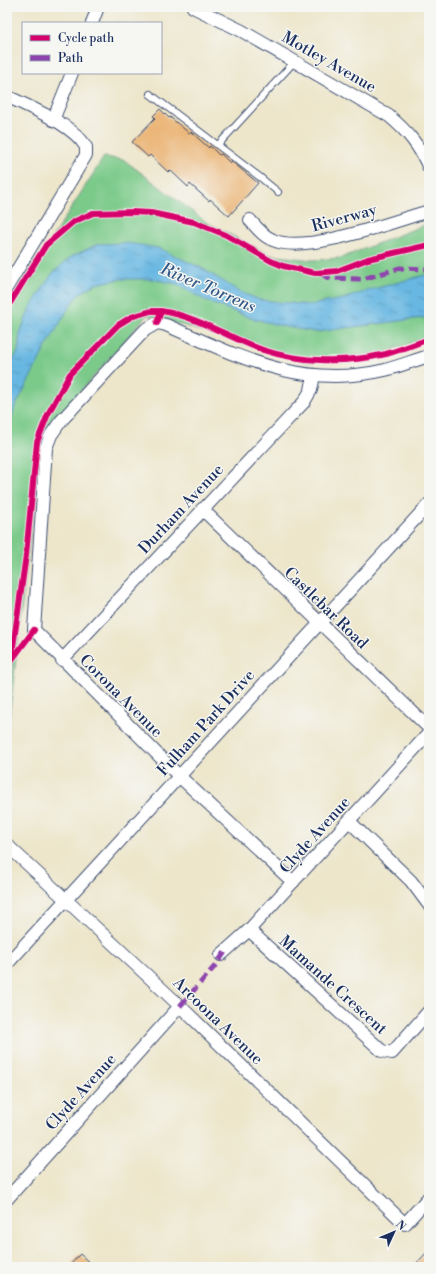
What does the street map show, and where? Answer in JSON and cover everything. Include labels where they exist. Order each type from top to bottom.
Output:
[{"type":"street","points":[[92,22],[98,7]]},
{"type":"street","name":"Motley Avenue","points":[[193,7],[211,11],[242,31],[389,116],[404,129],[421,149],[429,168]]},
{"type":"street","points":[[53,120],[72,74]]},
{"type":"street","points":[[7,96],[76,134],[86,147],[86,155],[7,287]]},
{"type":"street","name":"Riverway","points":[[250,220],[273,240],[298,244],[320,243],[429,211]]},
{"type":"street","name":"Corona Avenue","points":[[293,882],[180,776],[62,660],[34,630],[46,448],[51,435],[60,422],[145,330],[157,323],[166,325],[248,361],[286,372],[314,375]]},
{"type":"street","points":[[314,375],[348,375],[385,370],[429,356]]},
{"type":"street","name":"Durham Avenue","points":[[62,660],[304,402],[311,390],[314,375]]},
{"type":"street","name":"Fulham Park Drive","points":[[7,964],[318,623],[429,504]]},
{"type":"street","name":"Castlebar Road","points":[[202,509],[318,623],[429,728]]},
{"type":"street","name":"Clyde Avenue","points":[[221,955],[249,930],[429,733]]},
{"type":"street","points":[[349,821],[411,881],[429,905]]},
{"type":"street","name":"Arcoona Avenue","points":[[7,845],[180,1006],[405,1224],[429,1197]]},
{"type":"street","name":"Mamande Crescent","points":[[249,930],[382,1051],[392,1053],[429,1011]]},
{"type":"street","name":"Clyde Avenue","points":[[7,1199],[180,1006]]},
{"type":"lane","points":[[218,145],[295,61]]},
{"type":"lane","points":[[150,94],[278,192]]},
{"type":"green space","points":[[104,157],[124,160],[206,222],[269,255],[312,260],[341,258],[429,223],[429,336],[386,352],[308,362],[147,315],[41,437],[7,737],[7,308]]},
{"type":"water","name":"River Torrens","points":[[127,243],[158,248],[203,269],[240,292],[260,300],[310,305],[343,299],[429,274],[429,317],[316,332],[286,327],[251,318],[206,301],[177,284],[153,279],[121,279],[95,284],[79,294],[68,309],[47,345],[14,409],[7,440],[7,369],[18,352],[20,333],[30,308],[52,274],[71,257],[98,244]]},
{"type":"building","points":[[160,109],[169,118],[170,117],[189,133],[191,132],[209,148],[210,146],[219,155],[221,154],[230,163],[231,161],[258,183],[229,216],[190,184],[188,187],[170,170],[168,172],[150,155],[148,157],[132,142],[155,118],[153,116]]},
{"type":"building","points":[[429,1250],[429,1267],[413,1267]]},
{"type":"building","points":[[80,1254],[94,1267],[68,1267]]},
{"type":"marked path","points":[[322,274],[328,278],[363,279],[400,268],[429,269]]},
{"type":"marked path","points":[[180,1006],[216,965],[225,952]]},
{"type":"cycle path","points":[[7,308],[46,245],[73,222],[93,213],[151,213],[194,222],[226,235],[271,261],[283,266],[315,273],[337,271],[368,259],[429,245]]},
{"type":"cycle path","points":[[11,661],[26,555],[37,442],[48,414],[70,374],[118,325],[131,317],[151,311],[161,311]]},
{"type":"cycle path","points":[[157,323],[161,311],[200,322],[263,350],[293,357],[324,360],[371,357],[386,354],[429,339]]},
{"type":"cycle path","points":[[7,674],[11,661],[34,630]]}]
